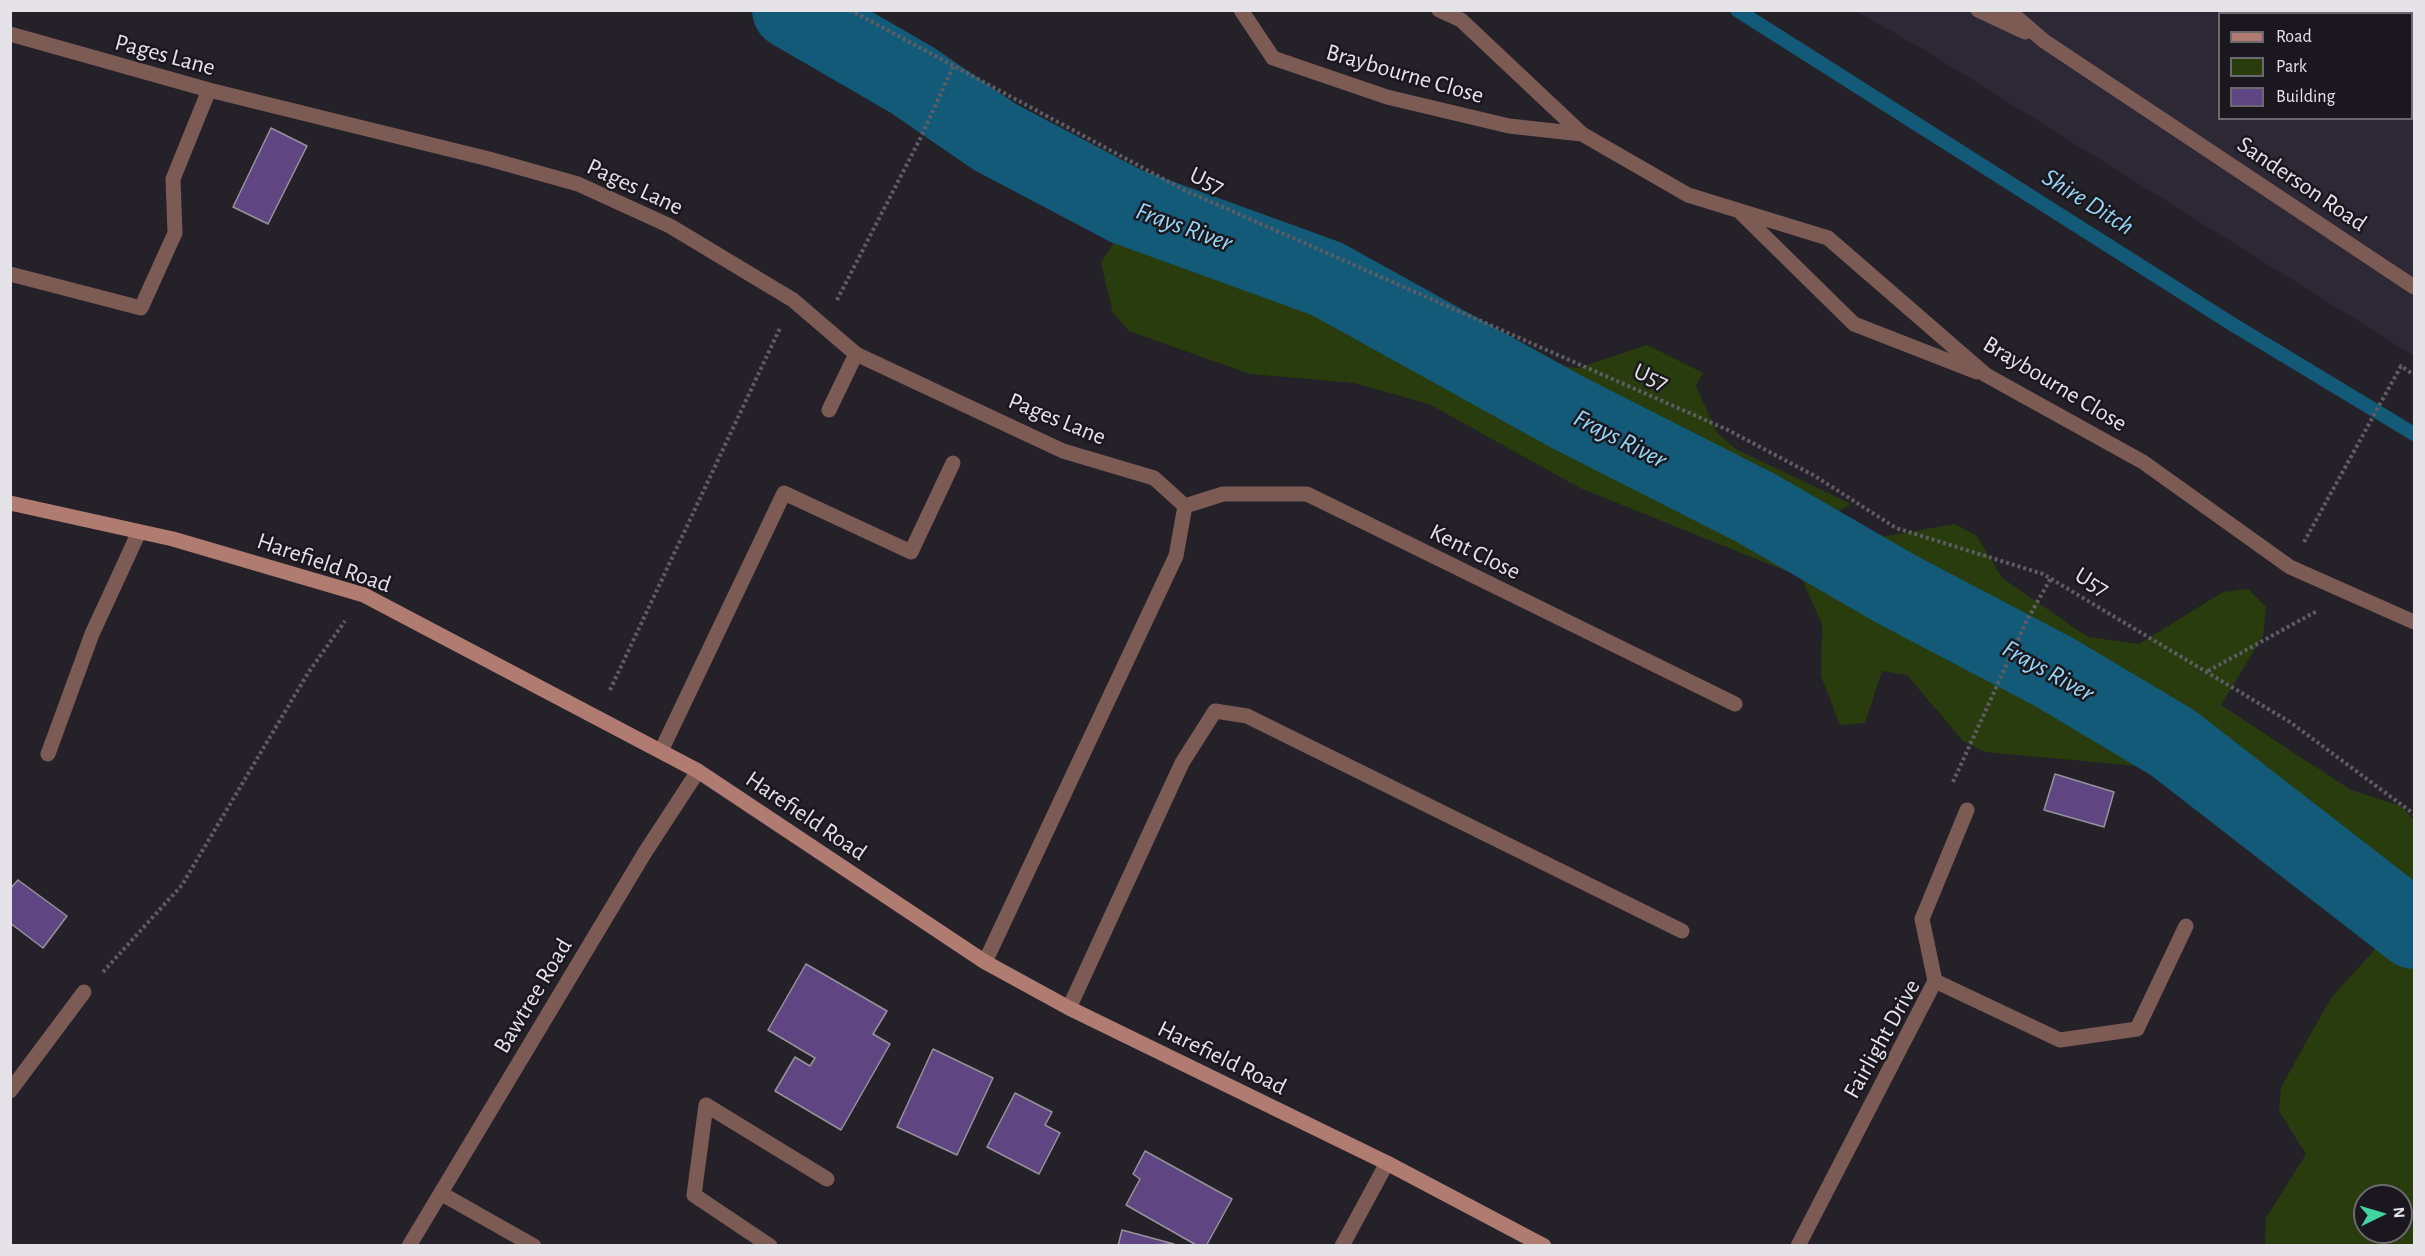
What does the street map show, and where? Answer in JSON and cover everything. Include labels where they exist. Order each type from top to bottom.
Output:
[{"type":"main road","name":"Harefield Road","points":[[10,503],[173,539],[364,595],[698,771],[985,962],[1069,1008],[1387,1162],[1544,1245]]},
{"type":"street","name":"Braybourne Close","points":[[1241,10],[1273,58],[1398,99],[1509,126],[1582,134]]},
{"type":"street","name":"Braybourne Close","points":[[1439,10],[1461,20],[1582,134],[1688,195],[1828,238],[1986,375],[2143,462],[2290,567],[2415,622]]},
{"type":"street","name":"Sanderson Road","points":[[1978,10],[2044,41]]},
{"type":"street","name":"Sanderson Road","points":[[2008,10],[2044,41],[2415,287]]},
{"type":"street","name":"Pages Lane","points":[[10,34],[209,90],[489,159],[578,184],[670,226],[793,300],[824,324],[856,354],[1063,451],[1154,478],[1185,507]]},
{"type":"street","points":[[10,274],[141,308],[175,233],[173,179],[209,90]]},
{"type":"street","points":[[1738,211],[1854,324],[1986,375]]},
{"type":"street","points":[[829,410],[856,354]]},
{"type":"street","points":[[661,752],[784,493],[911,552],[953,463]]},
{"type":"street","name":"Kent Close","points":[[1185,507],[1223,494],[1307,495],[1735,704]]},
{"type":"street","points":[[985,962],[1176,556],[1185,507]]},
{"type":"street","points":[[48,754],[97,623],[139,532]]},
{"type":"street","points":[[1069,1008],[1182,763],[1215,711],[1247,716],[1682,931]]},
{"type":"street","name":"Bawtree Road","points":[[409,1245],[442,1194],[644,854],[698,771]]},
{"type":"street","points":[[1935,981],[1922,918],[1967,810]]},
{"type":"street","name":"Fairlight Drive","points":[[1797,1245],[1935,981],[2060,1040],[2137,1029],[2186,926]]},
{"type":"street","points":[[10,1091],[84,992]]},
{"type":"street","points":[[770,1245],[694,1195],[706,1105],[827,1179]]},
{"type":"street","points":[[1342,1245],[1387,1162]]},
{"type":"street","points":[[442,1194],[534,1245]]},
{"type":"path","name":"U57","points":[[850,10],[1184,190],[1728,430],[1815,476],[1896,528],[2051,578],[2290,722],[2415,814]]},
{"type":"path","points":[[824,324],[921,137],[953,67]]},
{"type":"path","points":[[596,717],[617,677],[793,300]]},
{"type":"path","points":[[2290,567],[2401,366],[2415,375]]},
{"type":"path","points":[[1967,810],[1953,782],[2027,620],[2051,578]]},
{"type":"path","points":[[2207,671],[2349,594]]},
{"type":"path","points":[[84,992],[182,885],[308,673],[364,595]]},
{"type":"shaded area","points":[[1856,11],[2414,11],[2414,356],[1931,54]]},
{"type":"green space","points":[[1181,215],[1228,229],[1312,287],[1527,362],[1578,368],[1647,345],[1703,373],[1696,386],[1717,433],[1736,449],[1851,504],[1839,511],[1882,537],[1955,524],[1977,536],[2002,578],[2088,637],[2139,644],[2223,592],[2248,589],[2266,607],[2263,636],[2221,705],[2351,790],[2401,806],[2414,820],[2414,1245],[2265,1245],[2266,1218],[2306,1154],[2279,1111],[2281,1087],[2331,998],[2380,944],[2283,832],[2171,769],[1985,752],[1963,741],[1907,675],[1882,671],[1865,723],[1840,725],[1821,676],[1822,624],[1801,577],[1580,488],[1429,404],[1354,383],[1250,374],[1129,331],[1113,313],[1101,263],[1114,242]]},
{"type":"building","points":[[271,128],[307,146],[268,224],[233,207]]},
{"type":"building","points":[[2055,774],[2114,792],[2104,827],[2044,810]]},
{"type":"building","points":[[18,880],[67,916],[43,948],[10,923],[10,889]]},
{"type":"building","points":[[806,964],[887,1011],[873,1034],[890,1044],[841,1130],[775,1091],[795,1057],[810,1066],[815,1058],[768,1030]]},
{"type":"building","points":[[933,1049],[993,1078],[957,1155],[897,1127]]},
{"type":"building","points":[[1015,1093],[1052,1112],[1045,1125],[1060,1133],[1039,1174],[987,1147]]},
{"type":"building","points":[[1145,1151],[1232,1199],[1206,1246],[1198,1246],[1126,1205],[1140,1179],[1133,1174]]},
{"type":"building","points":[[1122,1230],[1174,1244],[1118,1246]]},
{"type":"waterway","name":"Frays River","points":[[791,10],[912,80],[995,137],[1126,206],[1327,279],[1567,412],[1756,508],[1896,589],[2054,672],[2173,743],[2414,930]]},
{"type":"waterway","name":"Shire Ditch","points":[[1737,10],[2232,324],[2414,434]]}]
